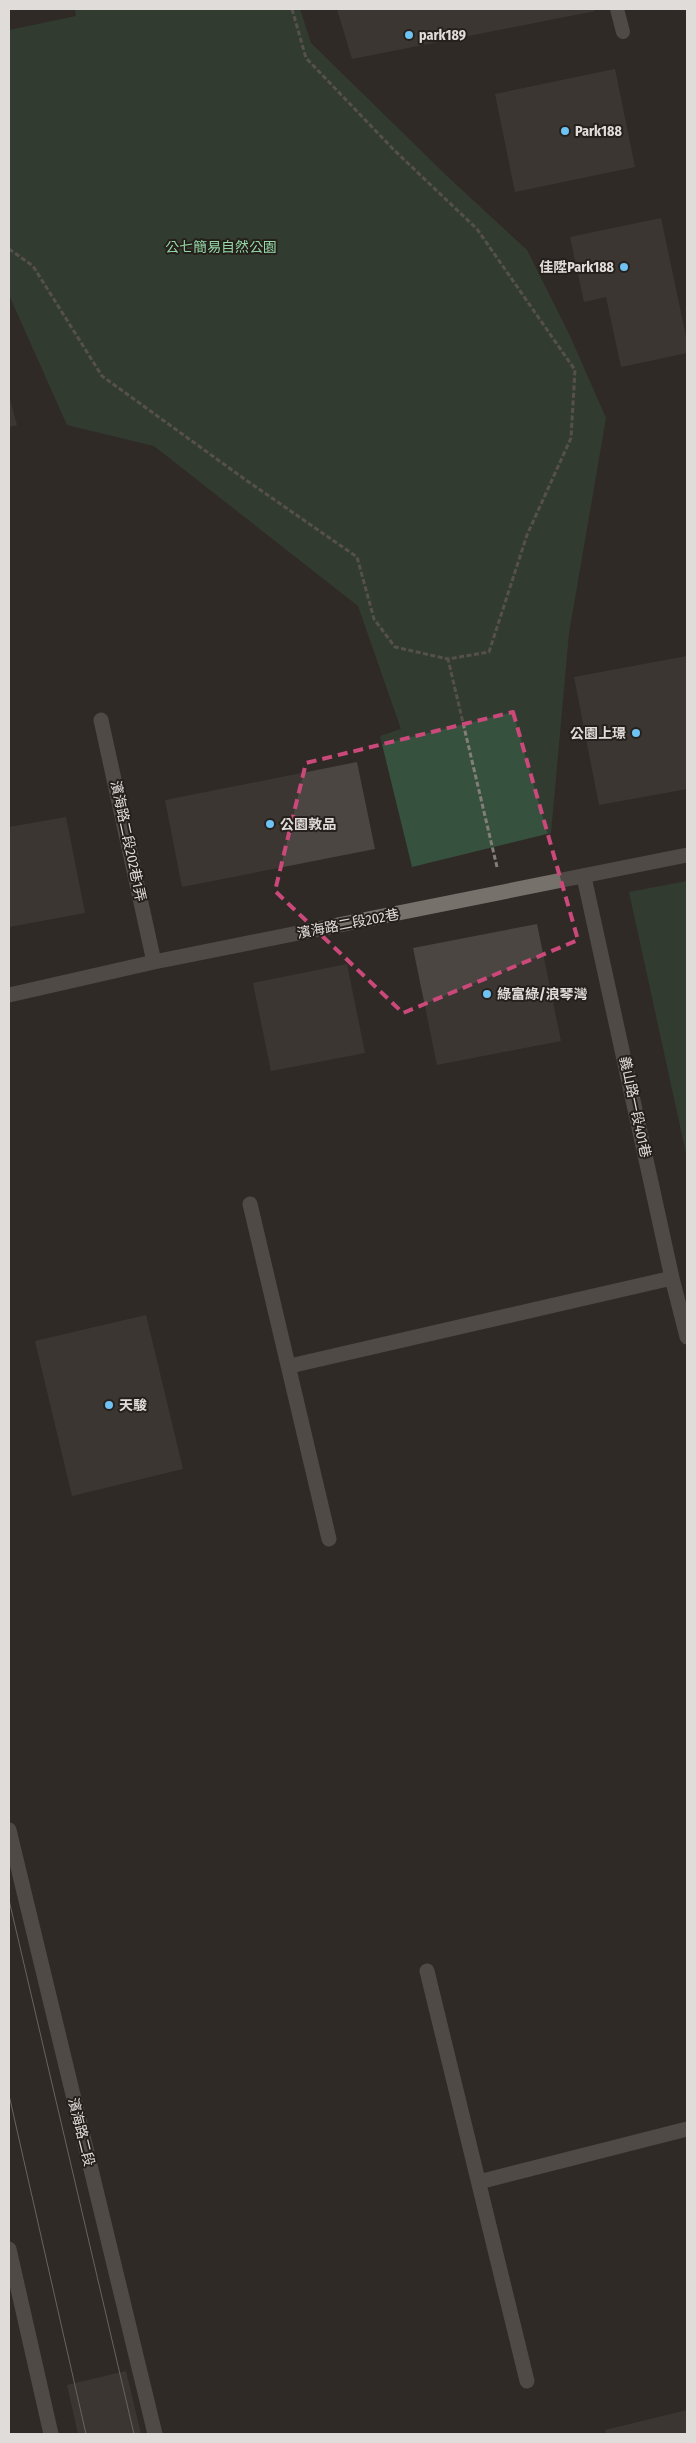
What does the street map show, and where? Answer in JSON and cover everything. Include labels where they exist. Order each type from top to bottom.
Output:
[{"type":"street","name":"濱海路二段202巷1弄","points":[[101,720],[154,962]]},
{"type":"street","name":"濱海路二段202巷","points":[[9,995],[154,962],[687,855]]},
{"type":"street","name":"義山路一段401巷","points":[[584,877],[672,1278],[687,1337]]},
{"type":"street","points":[[250,1204],[290,1366],[329,1539]]},
{"type":"street","points":[[290,1366],[672,1278]]},
{"type":"street","name":"濱海路二段","points":[[9,1830],[155,2434]]},
{"type":"street","points":[[427,1971],[527,2381]]},
{"type":"street","points":[[479,2182],[687,2129]]},
{"type":"street","points":[[9,2250],[50,2434]]},
{"type":"lane","points":[[617,9],[623,32]]},
{"type":"path","points":[[9,249],[33,266],[102,376],[243,478],[357,557],[374,619],[395,646],[448,659],[489,652],[527,535],[571,438],[575,370],[477,229],[394,150],[306,58],[292,9]]},
{"type":"path","points":[[448,659],[498,872]]},
{"type":"highlighted area","points":[[513,712],[578,940],[403,1013],[275,891],[306,763]]},
{"type":"green space","name":"公七簡易自然公園","points":[[75,9],[300,9],[311,43],[449,178],[527,250],[570,336],[606,418],[569,633],[551,833],[412,867],[380,736],[401,729],[358,606],[154,446],[67,425],[9,295],[9,30],[76,16]]},
{"type":"green space","points":[[687,881],[687,1158],[629,892]]},
{"type":"building","name":"park189","points":[[337,9],[594,9],[595,11],[352,59]]},
{"type":"building","name":"Park188","points":[[615,69],[635,167],[515,192],[495,94]]},
{"type":"building","name":"佳陞Park188","points":[[661,218],[687,341],[687,353],[621,367],[606,297],[584,302],[570,237]]},
{"type":"building","points":[[9,396],[17,425],[9,427]]},
{"type":"building","name":"公園上璟","points":[[687,656],[687,789],[599,805],[574,677]]},
{"type":"building","name":"公園敦品","points":[[357,762],[375,849],[182,887],[165,800]]},
{"type":"building","points":[[66,817],[85,913],[9,927],[9,827]]},
{"type":"building","name":"綠富綠/浪琴灣","points":[[537,924],[561,1041],[437,1065],[413,948]]},
{"type":"building","points":[[347,964],[365,1053],[271,1071],[253,983]]},
{"type":"building","name":"天駿","points":[[146,1315],[183,1469],[72,1496],[35,1341]]},
{"type":"building","points":[[126,2371],[141,2434],[78,2434],[67,2385]]},
{"type":"building","points":[[687,2410],[687,2434],[606,2434],[605,2430]]},
{"type":"tram line","points":[[9,1900],[134,2434]]},
{"type":"tram line","points":[[9,2095],[86,2434]]},
{"type":"place","name":"park189","points":[[409,35]]},
{"type":"place","name":"Park188","points":[[565,131]]},
{"type":"place","name":"佳陞Park188","points":[[624,267]]},
{"type":"place","name":"公園上璟","points":[[636,733]]},
{"type":"place","name":"公園敦品","points":[[270,824]]},
{"type":"place","name":"綠富綠/浪琴灣","points":[[487,994]]},
{"type":"place","name":"天駿","points":[[109,1405]]}]
